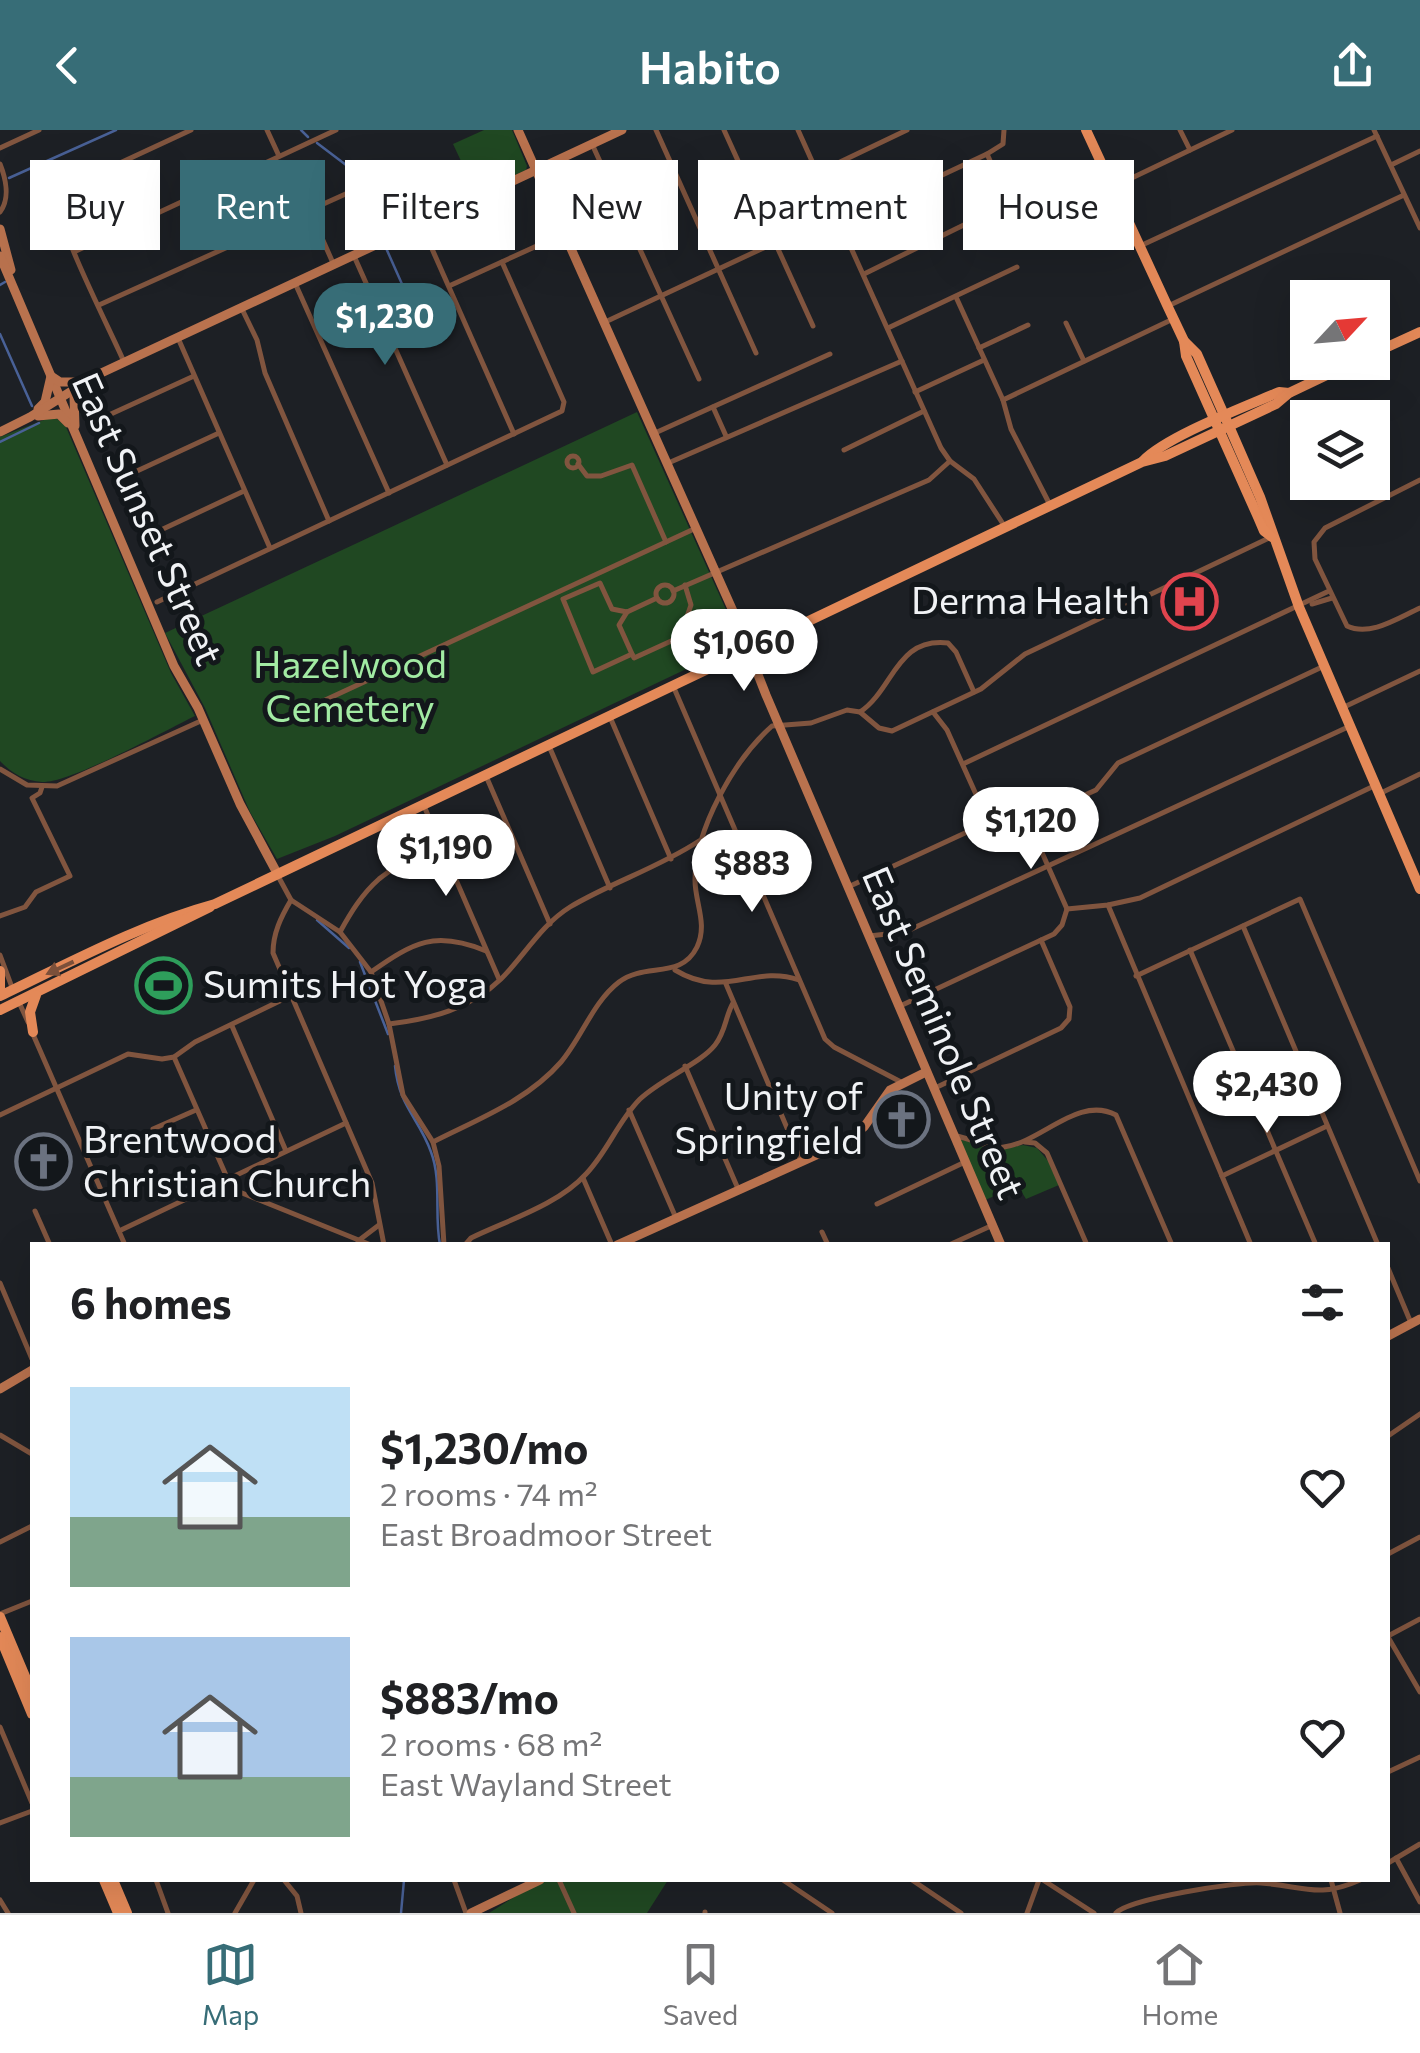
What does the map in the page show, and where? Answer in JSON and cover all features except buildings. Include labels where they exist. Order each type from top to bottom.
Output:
[{"type":"main road","name":"East Seminole Street","points":[[518,130],[535,170]]},
{"type":"main road","points":[[557,160],[622,130]]},
{"type":"main road","points":[[1086,130],[1100,160]]},
{"type":"main road","points":[[527,151],[544,158],[588,146]]},
{"type":"main road","points":[[515,179],[535,170]]},
{"type":"main road","name":"East Sunset Street","points":[[0,228],[14,288]]},
{"type":"main road","points":[[1134,233],[1184,340],[1206,410],[1204,423],[1194,431]]},
{"type":"main road","points":[[0,432],[124,362],[367,250]]},
{"type":"main road","name":"East Seminole Street","points":[[570,250],[748,648],[1000,1242]]},
{"type":"main road","name":"East Sunset Street","points":[[0,256],[167,649],[277,874]]},
{"type":"main road","points":[[1390,346],[1420,332]]},
{"type":"main road","points":[[1184,340],[1194,348],[1215,395],[1231,456],[1264,530],[1272,537]]},
{"type":"main road","points":[[1186,356],[1260,498]]},
{"type":"main road","points":[[27,419],[45,402],[52,376],[60,382],[84,382]]},
{"type":"main road","points":[[1142,462],[1150,453],[1194,431],[1254,414],[1316,380]]},
{"type":"main road","points":[[75,434],[74,396],[84,382]]},
{"type":"main road","points":[[1215,395],[1235,407],[1288,393]]},
{"type":"main road","points":[[1166,456],[1274,394]]},
{"type":"main road","points":[[27,419],[59,414],[75,434]]},
{"type":"main road","points":[[1254,414],[1243,424],[1239,436],[1272,537],[1420,889]]},
{"type":"main road","points":[[0,970],[0,993],[41,991],[422,803],[1142,462],[1214,440],[1223,444],[1231,456]]},
{"type":"main road","points":[[32,1032],[20,1015],[0,1012],[14,990],[190,910],[215,904]]},
{"type":"main road","points":[[32,1032],[30,1007],[41,991]]},
{"type":"main road","points":[[622,1242],[855,1136],[890,1090],[926,1072]]},
{"type":"main road","points":[[1390,1335],[1416,1321]]},
{"type":"main road","points":[[0,1390],[30,1371]]},
{"type":"main road","points":[[0,1615],[30,1688]]},
{"type":"main road","points":[[0,1637],[30,1709]]},
{"type":"main road","points":[[105,1882],[118,1913]]},
{"type":"main road","points":[[113,1882],[127,1913]]},
{"type":"main road","points":[[469,1913],[536,1882]]},
{"type":"street","points":[[0,148],[39,130]]},
{"type":"street","points":[[124,362],[75,252],[60,208],[64,196],[79,182],[191,130]]},
{"type":"street","points":[[267,130],[279,156]]},
{"type":"street","points":[[75,252],[336,130]]},
{"type":"street","points":[[656,130],[756,353]]},
{"type":"street","points":[[724,130],[738,160]]},
{"type":"street","points":[[798,130],[811,160]]},
{"type":"street","points":[[844,160],[907,130]]},
{"type":"street","points":[[1180,130],[1190,150]]},
{"type":"street","points":[[1134,177],[1232,130]]},
{"type":"street","points":[[943,175],[1003,144],[1005,132]]},
{"type":"street","points":[[1140,246],[1375,133],[1420,228]]},
{"type":"street","points":[[588,146],[699,379]]},
{"type":"street","points":[[1390,165],[1420,151]]},
{"type":"street","points":[[987,154],[990,160]]},
{"type":"street","points":[[0,164],[6,188],[0,212]]},
{"type":"street","points":[[1168,306],[1404,194]]},
{"type":"street","points":[[863,274],[963,225]]},
{"type":"street","points":[[325,244],[334,265]]},
{"type":"street","points":[[448,286],[535,247]]},
{"type":"street","points":[[99,305],[217,250]]},
{"type":"street","points":[[432,250],[514,434]]},
{"type":"street","points":[[604,323],[758,250]]},
{"type":"street","points":[[780,250],[813,326]]},
{"type":"street","points":[[852,250],[950,461],[973,478],[1006,528]]},
{"type":"street","points":[[354,256],[447,465]]},
{"type":"street","points":[[158,602],[565,407],[502,262]]},
{"type":"street","points":[[887,328],[1016,267]]},
{"type":"street","points":[[295,282],[390,493]]},
{"type":"street","points":[[956,297],[1011,429],[1051,505]]},
{"type":"street","points":[[241,308],[329,521]]},
{"type":"street","points":[[1002,400],[1174,319]]},
{"type":"street","points":[[1066,323],[1084,362]]},
{"type":"street","points":[[979,348],[1028,324]]},
{"type":"street","points":[[178,338],[270,548]]},
{"type":"street","points":[[652,434],[830,354]]},
{"type":"street","points":[[915,392],[984,360]]},
{"type":"street","points":[[665,464],[902,362]]},
{"type":"street","points":[[111,414],[194,376]]},
{"type":"street","points":[[713,407],[726,438]]},
{"type":"street","points":[[844,450],[924,411]]},
{"type":"street","points":[[137,471],[219,433]]},
{"type":"street","points":[[657,598],[670,602],[673,591],[929,480],[950,461]]},
{"type":"street","points":[[578,464],[587,476],[595,477],[632,465],[666,542]]},
{"type":"street","points":[[1420,480],[1325,528],[1314,542],[1315,559],[1347,626],[1358,632],[1420,608]]},
{"type":"street","points":[[163,529],[244,490]]},
{"type":"street","points":[[280,721],[694,529]]},
{"type":"street","points":[[675,970],[691,958],[703,926],[695,882],[699,840],[720,797],[766,731],[778,724],[811,723],[847,710],[860,712],[880,728],[892,731],[974,692],[1025,654],[1272,537]]},
{"type":"street","points":[[627,612],[612,609],[600,582],[563,599],[594,672],[680,637],[691,606],[685,585]]},
{"type":"street","points":[[657,598],[662,586],[673,591]]},
{"type":"street","points":[[964,764],[1331,594]]},
{"type":"street","points":[[633,656],[619,625],[627,612],[657,598]]},
{"type":"street","points":[[860,712],[883,694],[902,658],[927,644],[948,643],[974,692]]},
{"type":"street","points":[[1028,820],[1096,790],[1118,762],[1324,666]]},
{"type":"street","points":[[1342,708],[1420,671]]},
{"type":"street","points":[[672,685],[825,1039],[834,1048],[901,1082]]},
{"type":"street","points":[[933,712],[964,764],[988,821]]},
{"type":"street","points":[[609,714],[671,859]]},
{"type":"street","points":[[0,769],[22,784],[42,787],[75,780],[204,720]]},
{"type":"street","points":[[868,936],[905,932],[1350,726]]},
{"type":"street","points":[[548,743],[610,888]]},
{"type":"street","points":[[485,773],[550,924]]},
{"type":"street","points":[[1067,909],[1140,898],[1420,774]]},
{"type":"street","points":[[0,916],[25,907],[36,892],[70,876],[32,798],[42,787]]},
{"type":"street","points":[[422,803],[500,980]]},
{"type":"street","points":[[847,887],[988,821],[1004,815],[1018,816],[1028,820],[1067,909],[1062,926],[1041,940],[898,1007]]},
{"type":"street","points":[[340,932],[358,900],[381,878],[424,850],[437,834]]},
{"type":"street","points":[[389,1024],[448,1013],[500,980],[568,908],[671,859],[699,840]]},
{"type":"street","name":"East Sunset Street","points":[[277,874],[291,900],[340,932],[371,972],[389,1024],[403,1095],[433,1142],[440,1166],[444,1242]]},
{"type":"street","points":[[1136,976],[1300,899],[1420,1181]]},
{"type":"street","points":[[291,900],[272,940],[272,953],[372,1183],[383,1242]]},
{"type":"street","points":[[1108,905],[1250,1242]]},
{"type":"street","points":[[1242,926],[1377,1242]]},
{"type":"street","points":[[371,972],[399,952],[436,938],[459,940],[486,950]]},
{"type":"street","points":[[934,1088],[1061,1028],[1069,1019],[1070,1007],[1041,940]]},
{"type":"street","points":[[1190,950],[1315,1242]]},
{"type":"street","points":[[0,956],[124,1242]]},
{"type":"street","points":[[433,1142],[520,1099],[547,1078],[616,984],[632,973],[650,968],[675,970],[690,979],[726,984],[780,974],[799,980]]},
{"type":"street","points":[[0,970],[14,990]]},
{"type":"street","points":[[726,984],[801,1162]]},
{"type":"street","points":[[0,1116],[128,1054],[174,1057],[195,1042],[290,996]]},
{"type":"street","points":[[468,1242],[561,1195],[583,1178],[599,1160],[629,1110],[657,1083],[712,1049],[725,1031],[733,1002]]},
{"type":"street","points":[[232,1026],[286,1151]]},
{"type":"street","points":[[174,1057],[232,1189],[361,1242]]},
{"type":"street","points":[[685,1066],[739,1190]]},
{"type":"street","points":[[953,1134],[1000,1148],[1022,1142],[1091,1108],[1107,1110],[1116,1115],[1171,1242]]},
{"type":"street","points":[[153,1129],[196,1110]]},
{"type":"street","points":[[629,1110],[676,1219]]},
{"type":"street","points":[[119,1231],[346,1123]]},
{"type":"street","points":[[1222,1176],[1327,1126]]},
{"type":"street","points":[[1022,1142],[1035,1143],[1047,1153],[1086,1242]]},
{"type":"street","points":[[877,1204],[965,1162]]},
{"type":"street","points":[[583,1178],[614,1242]]},
{"type":"street","points":[[36,1211],[49,1242]]},
{"type":"street","points":[[358,1241],[379,1224]]},
{"type":"street","points":[[956,1242],[993,1225]]},
{"type":"street","points":[[822,1232],[827,1242]]},
{"type":"street","points":[[1390,1272],[1416,1321]]},
{"type":"street","points":[[0,1283],[30,1354]]},
{"type":"street","points":[[1390,1435],[1420,1414]]},
{"type":"street","points":[[0,1435],[30,1453]]},
{"type":"street","points":[[0,1542],[30,1527]]},
{"type":"street","points":[[1390,1553],[1420,1536]]},
{"type":"street","points":[[0,1615],[30,1602]]},
{"type":"street","points":[[1390,1636],[1420,1619]]},
{"type":"street","points":[[1390,1640],[1420,1692]]},
{"type":"street","points":[[0,1727],[30,1798]]},
{"type":"street","points":[[1390,1771],[1420,1757]]},
{"type":"street","points":[[0,1823],[30,1812]]},
{"type":"street","points":[[1390,1862],[1420,1844]]},
{"type":"street","points":[[1396,1858],[1420,1902]]},
{"type":"street","points":[[157,1882],[168,1913]]},
{"type":"street","points":[[240,1882],[247,1888]]},
{"type":"street","points":[[234,1913],[252,1882]]},
{"type":"street","points":[[286,1882],[297,1896],[301,1913]]},
{"type":"street","points":[[455,1882],[469,1913]]},
{"type":"street","points":[[560,1882],[574,1913]]},
{"type":"street","points":[[786,1882],[832,1913]]},
{"type":"street","points":[[915,1882],[961,1913]]},
{"type":"street","points":[[1027,1913],[1040,1882]]},
{"type":"street","points":[[1044,1882],[1094,1913]]},
{"type":"street","points":[[1116,1913],[1147,1898],[1184,1895],[1232,1884],[1259,1882],[1334,1892],[1356,1882]]},
{"type":"street","points":[[1332,1882],[1340,1913]]},
{"type":"street","points":[[1,1899],[8,1913]]},
{"type":"green space","points":[[484,130],[512,130],[526,170],[515,175],[515,160],[461,160],[453,144]]},
{"type":"green space","name":"Hazelwood Cemetery","points":[[637,412],[741,643],[335,836],[277,859],[250,812],[205,708],[165,633]]},
{"type":"green space","points":[[54,416],[66,427],[171,673],[195,716],[95,766],[42,782],[19,776],[0,761],[0,437]]},
{"type":"green space","points":[[959,1141],[1002,1149],[1023,1145],[1037,1148],[1049,1162],[1059,1185],[1026,1199],[1018,1186],[985,1200]]},
{"type":"green space","points":[[538,1882],[667,1882],[647,1913],[489,1913]]},
{"type":"waterway","points":[[9,178],[116,130]]},
{"type":"waterway","points":[[301,130],[308,137]]},
{"type":"waterway","points":[[317,143],[345,164]]},
{"type":"waterway","points":[[387,250],[425,336]]},
{"type":"waterway","points":[[0,285],[5,282]]},
{"type":"waterway","points":[[0,334],[32,406]]},
{"type":"waterway","points":[[0,442],[39,423]]},
{"type":"waterway","points":[[317,920],[349,948]]},
{"type":"waterway","points":[[360,962],[388,1034]]},
{"type":"waterway","points":[[395,1066],[405,1102],[434,1163],[440,1242]]},
{"type":"waterway","points":[[401,1913],[404,1882]]},
{"type":"place","name":"Derma Health","points":[[1189,601]]},
{"type":"place","name":"Sumits Hot Yoga","points":[[164,985]]},
{"type":"place","name":"Unity of Springfield","points":[[902,1119]]},
{"type":"place","name":"Brentwood Christian Church","points":[[44,1162]]}]
